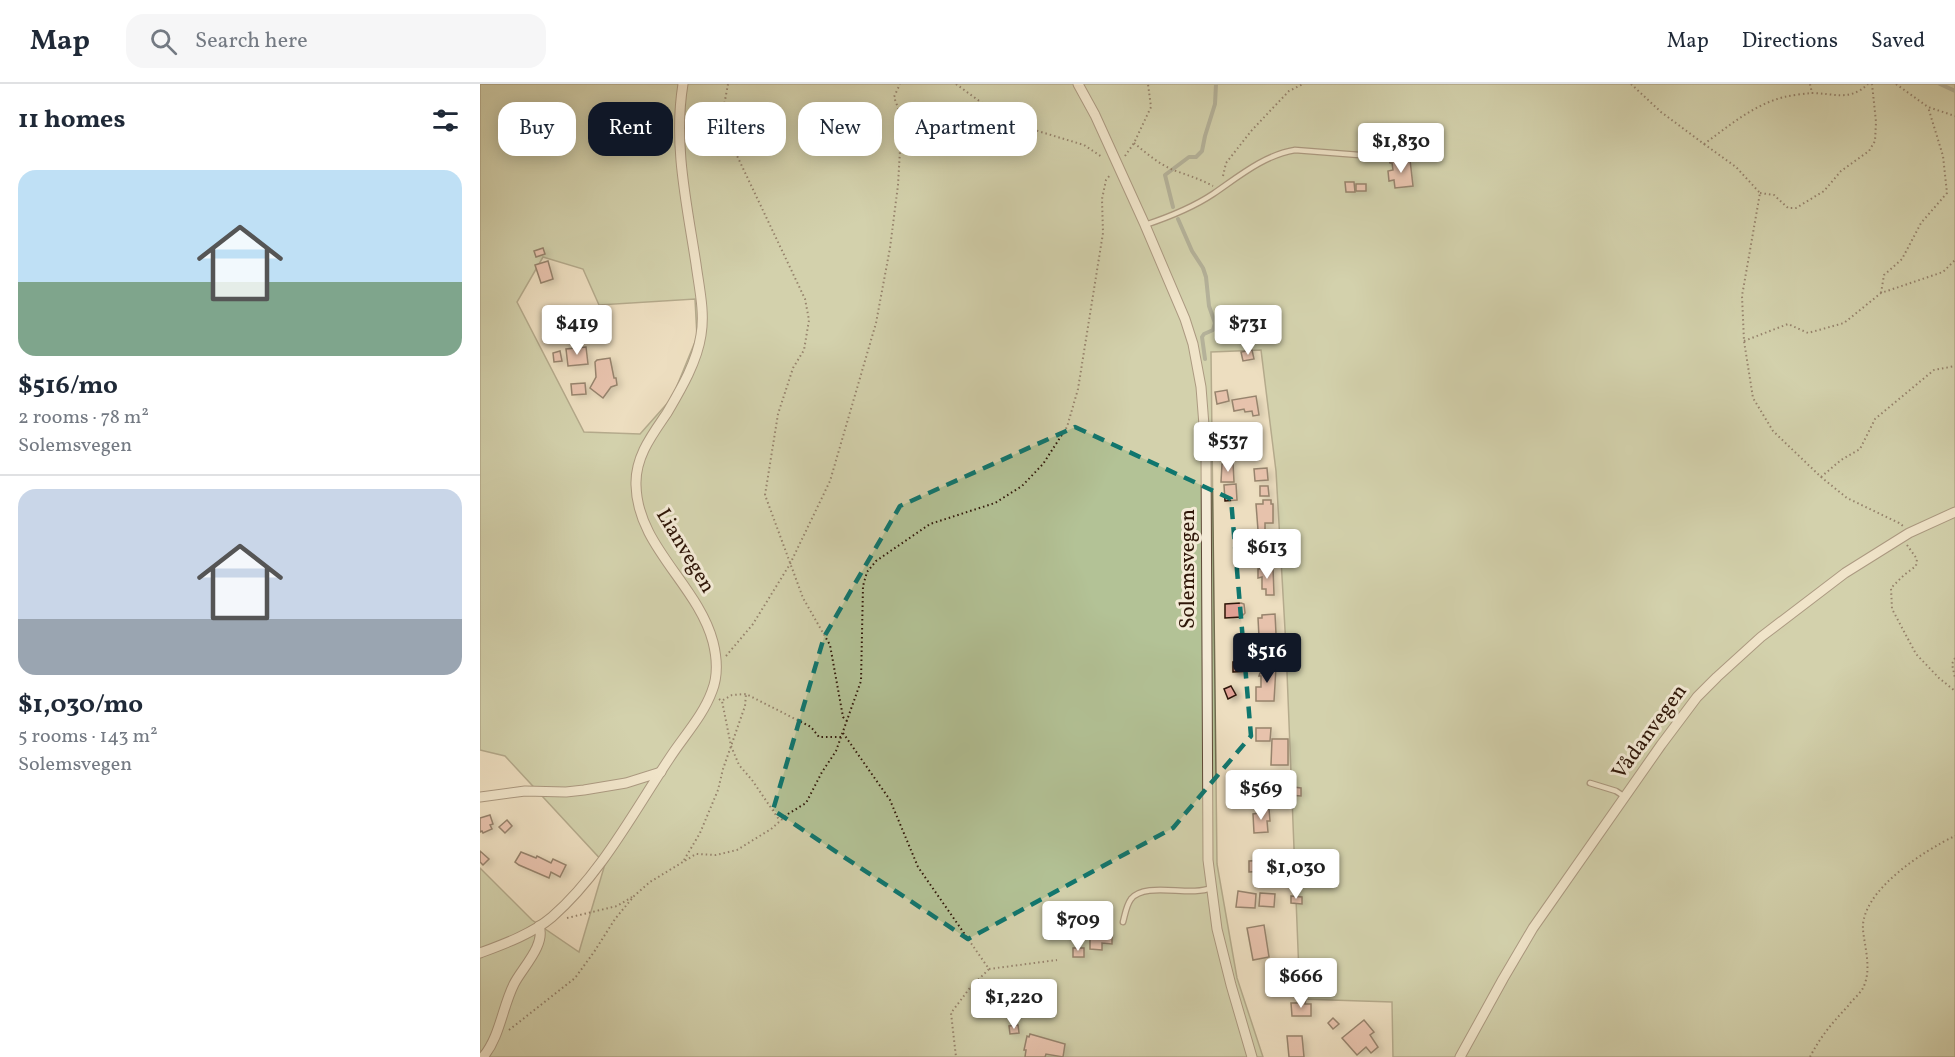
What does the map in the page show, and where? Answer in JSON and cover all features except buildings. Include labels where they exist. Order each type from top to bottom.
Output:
[{"type":"street","name":"Lianvegen","points":[[480,953],[539,926],[550,918],[591,874],[704,708],[714,684],[716,657],[708,628],[684,584],[650,534],[637,502],[636,486],[636,474],[641,456],[682,387],[701,336],[700,292],[680,146],[683,84]]},
{"type":"street","name":"Solemsvegen","points":[[1078,84],[1095,115],[1145,225],[1185,320],[1197,365],[1205,417],[1208,860],[1214,915],[1222,952],[1252,1057]]},
{"type":"street","name":"Vådanvegen","points":[[1460,1057],[1533,928],[1697,697],[1761,637],[1845,573],[1905,535],[1955,513]]},
{"type":"street","points":[[480,797],[525,791],[584,790],[626,783],[661,772]]},
{"type":"street","points":[[483,1057],[493,1043],[512,988],[538,945],[541,936],[539,926]]},
{"type":"lane","points":[[1145,225],[1190,207],[1251,168],[1285,152],[1295,150],[1371,156]]},
{"type":"lane","points":[[1590,783],[1616,791],[1625,797]]},
{"type":"lane","points":[[1123,922],[1128,905],[1138,893],[1196,891],[1211,888]]},
{"type":"path","points":[[728,84],[721,122],[805,299],[809,320],[804,350],[793,368],[778,414],[765,495],[803,598],[830,645],[843,717],[847,721]]},
{"type":"path","points":[[716,667],[753,624],[790,564],[830,481],[876,323],[890,248],[898,185],[901,116],[894,97],[900,84]]},
{"type":"path","points":[[956,84],[1008,122],[1084,145],[1117,167]]},
{"type":"path","points":[[493,1043],[575,978],[615,919],[634,896],[650,882],[696,854],[716,855],[737,850],[806,803],[836,751],[861,681],[862,586],[867,572],[876,561],[930,524],[995,503],[1022,486],[1043,465],[1067,427],[1078,389],[1102,233],[1101,199],[1106,180],[1134,143],[1151,107],[1148,84]]},
{"type":"path","points":[[1134,143],[1172,170],[1193,176],[1219,189],[1226,163],[1252,130],[1289,91],[1303,84]]},
{"type":"path","points":[[1631,84],[1661,112],[1704,144],[1736,167],[1760,193],[1774,195],[1788,208],[1796,208],[1824,191],[1841,171],[1869,151],[1875,141],[1876,122],[1870,84],[1860,91],[1838,97],[1812,93],[1783,97],[1752,109],[1704,144]]},
{"type":"path","points":[[1810,84],[1812,93]]},
{"type":"path","points":[[1896,84],[1928,107],[1955,116]]},
{"type":"path","points":[[1881,293],[1884,275],[1902,259],[1921,224],[1947,193],[1943,156],[1928,107]]},
{"type":"path","points":[[1760,193],[1742,296],[1744,341],[1753,398],[1773,431],[1821,477],[1847,498],[1899,523],[1917,559],[1916,566],[1891,588],[1892,609],[1916,654],[1955,691]]},
{"type":"path","points":[[1744,341],[1788,324],[1808,333],[1844,322],[1881,293],[1943,272],[1955,260]]},
{"type":"path","points":[[1821,477],[1841,460],[1860,449],[1875,419],[1934,370],[1955,366]]},
{"type":"path","points":[[1955,658],[1952,664],[1955,678]]},
{"type":"path","points":[[711,694],[722,701],[731,746],[740,765],[780,821]]},
{"type":"path","points":[[722,701],[732,695],[746,694],[811,727],[819,736],[841,737]]},
{"type":"path","points":[[682,862],[700,833],[718,790],[745,706],[746,694]]},
{"type":"path","points":[[843,733],[890,801],[918,867],[989,969]]},
{"type":"path","points":[[1810,1057],[1820,1038],[1863,988],[1868,967],[1863,927],[1867,911],[1881,888],[1914,858],[1955,834]]},
{"type":"path","points":[[550,918],[562,920],[617,906],[634,896]]},
{"type":"path","points":[[956,1057],[951,1013],[969,989],[989,969],[1057,960]]},
{"type":"highlighted area","points":[[1075,427],[1231,499],[1251,736],[1173,828],[968,939],[773,810],[824,637],[900,506]]},
{"type":"green space","points":[[480,84],[1955,84],[1955,1057],[1393,1057],[1392,1002],[1300,999],[1286,647],[1276,471],[1261,350],[1211,352],[1217,864],[1237,978],[1263,1057],[480,1057],[480,868],[532,920],[579,952],[605,864],[505,756],[480,750]],"holes":[[[543,257],[583,269],[599,305],[695,299],[697,337],[672,398],[640,434],[584,432],[517,302]]]},
{"type":"waterway","points":[[1173,207],[1165,175],[1189,157],[1196,157],[1202,151],[1215,104],[1216,84]]},
{"type":"waterway","points":[[1940,84],[1955,91]]},
{"type":"waterway","points":[[1178,219],[1192,251],[1203,268],[1209,306],[1215,323],[1213,330],[1202,337],[1205,359]]}]
